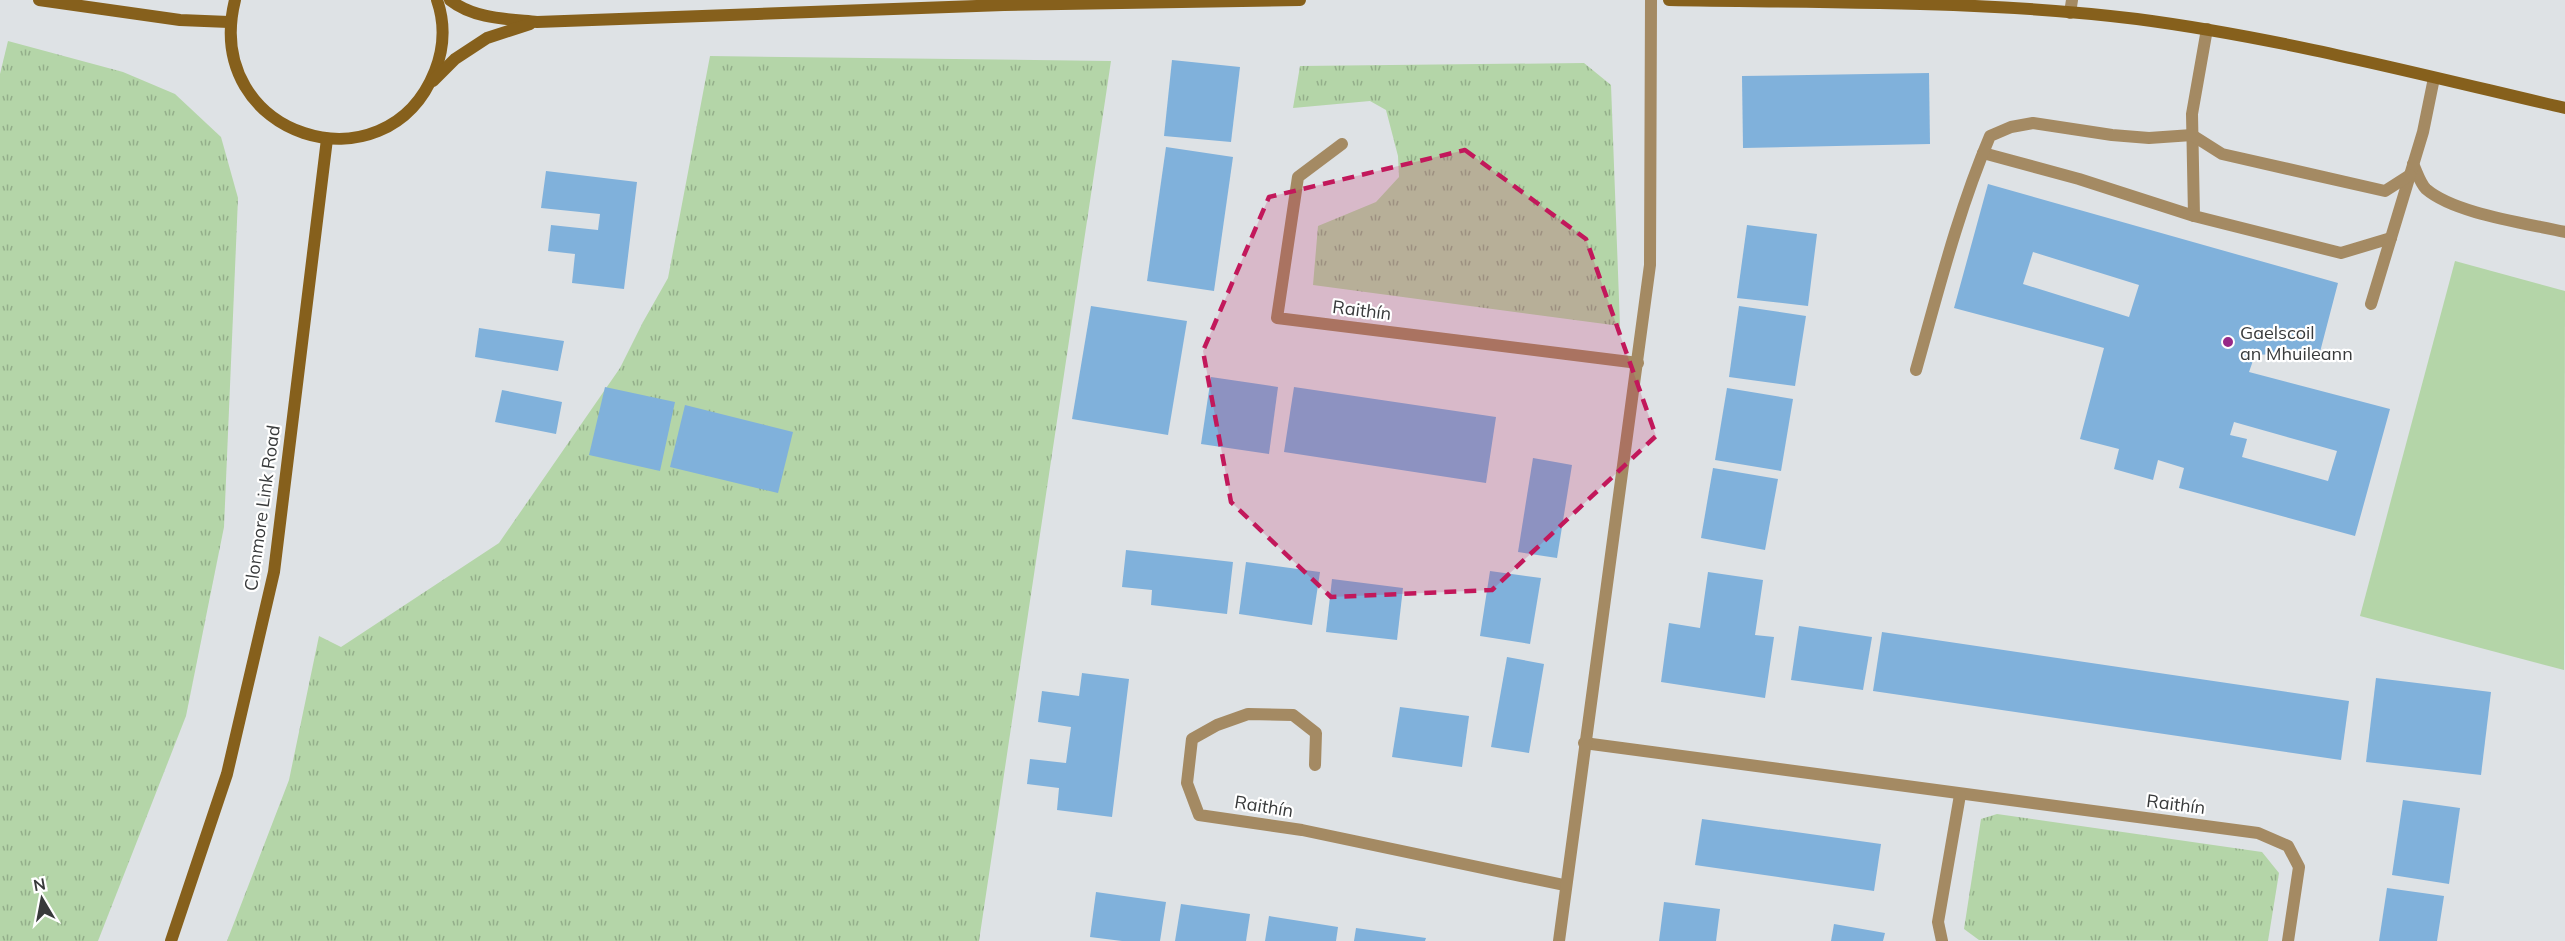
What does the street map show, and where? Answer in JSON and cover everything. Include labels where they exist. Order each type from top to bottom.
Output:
[{"type":"street","points":[[39,0],[180,20],[229,22]]},
{"type":"street","points":[[235,0],[229,22],[231,56],[243,87],[265,113],[294,131],[327,139],[358,137],[387,127],[412,108],[430,83],[455,59],[487,38],[537,22]]},
{"type":"street","points":[[430,83],[440,59],[443,35],[437,0]]},
{"type":"street","points":[[450,0],[489,17],[537,22],[1004,5],[1299,0]]},
{"type":"street","points":[[1559,941],[1564,885],[1650,265],[1652,0]]},
{"type":"street","points":[[1669,0],[2071,6],[2207,29],[2565,108]]},
{"type":"street","points":[[2194,216],[2192,114],[2207,29]]},
{"type":"street","points":[[2371,304],[2423,132],[2434,78]]},
{"type":"street","points":[[1916,370],[1947,257],[1983,153],[1990,136],[2011,127],[2033,123],[2149,138],[2192,135],[2222,154],[2385,191],[2411,170]]},
{"type":"street","name":"Clonmore Link Road","points":[[171,941],[227,774],[274,572],[327,139]]},
{"type":"street","name":"Raithín","points":[[1342,144],[1298,177],[1277,318],[1638,363]]},
{"type":"street","points":[[1983,153],[2079,179],[2194,216],[2341,253],[2391,238]]},
{"type":"street","points":[[2411,170],[2424,187],[2445,202],[2565,232]]},
{"type":"street","name":"Raithín","points":[[1316,765],[1316,733],[1293,715],[1248,714],[1217,725],[1192,739],[1187,783],[1199,815],[1302,831],[1564,885]]},
{"type":"street","name":"Raithín","points":[[1584,743],[2258,833],[2288,846],[2299,867],[2288,941]]},
{"type":"street","points":[[1942,941],[1938,922],[1960,795]]},
{"type":"highlighted area","points":[[1465,150],[1586,239],[1656,436],[1492,590],[1331,597],[1231,502],[1203,351],[1269,197]]},
{"type":"green space","points":[[8,41],[123,72],[175,94],[221,137],[238,198],[224,527],[186,716],[98,941],[0,941],[0,74]]},
{"type":"green space","points":[[710,56],[1111,61],[979,941],[227,941],[289,780],[319,636],[341,647],[499,543],[620,368],[668,278]]},
{"type":"green space","points":[[1584,63],[1611,85],[1620,326],[1313,285],[1318,226],[1376,202],[1399,177],[1398,156],[1386,110],[1370,101],[1293,108],[1300,66]]},
{"type":"green space","points":[[2455,261],[2565,291],[2564,670],[2360,616]]},
{"type":"green space","points":[[1997,814],[2262,852],[2279,873],[2268,941],[1979,940],[1964,929],[1981,819]]},
{"type":"building","points":[[1172,60],[1240,67],[1231,142],[1164,136]]},
{"type":"building","points":[[1929,73],[1930,144],[1743,148],[1742,76]]},
{"type":"building","points":[[1166,147],[1233,157],[1214,291],[1147,281]]},
{"type":"building","points":[[546,171],[637,182],[624,289],[572,283],[575,254],[548,251],[551,225],[598,230],[600,214],[541,208]]},
{"type":"building","points":[[1988,184],[2338,283],[2320,352],[2255,355],[2249,372],[2390,409],[2355,536],[2179,488],[2184,468],[2158,460],[2153,480],[2114,469],[2119,449],[2080,439],[2104,348],[1954,308]],"holes":[[[2033,252],[2139,285],[2129,317],[2023,284]],[[2234,422],[2337,451],[2328,481],[2242,457],[2247,439],[2230,435]]]},
{"type":"building","points":[[1747,225],[1817,234],[1808,306],[1737,298]]},
{"type":"building","points":[[1091,306],[1187,321],[1168,435],[1072,419]]},
{"type":"building","points":[[1739,306],[1806,316],[1795,386],[1729,377]]},
{"type":"building","points":[[479,328],[564,341],[558,371],[475,357]]},
{"type":"building","points":[[1211,377],[1278,387],[1269,454],[1201,444]]},
{"type":"building","points":[[605,387],[675,402],[660,471],[589,455]]},
{"type":"building","points":[[1294,387],[1496,417],[1486,483],[1284,452]]},
{"type":"building","points":[[1727,388],[1793,399],[1781,471],[1715,460]]},
{"type":"building","points":[[502,390],[562,402],[556,434],[495,422]]},
{"type":"building","points":[[685,405],[793,432],[778,493],[670,467]]},
{"type":"building","points":[[1533,458],[1572,465],[1557,558],[1518,552]]},
{"type":"building","points":[[1713,468],[1778,479],[1765,550],[1701,538]]},
{"type":"building","points":[[1126,550],[1233,562],[1227,614],[1151,605],[1152,590],[1122,587]]},
{"type":"building","points":[[1246,562],[1320,572],[1312,625],[1239,614]]},
{"type":"building","points":[[1490,571],[1541,578],[1530,644],[1480,636]]},
{"type":"building","points":[[1708,572],[1763,580],[1755,635],[1774,637],[1765,698],[1661,682],[1669,623],[1700,628]]},
{"type":"building","points":[[1332,579],[1403,588],[1397,640],[1326,632]]},
{"type":"building","points":[[1799,626],[1872,637],[1863,690],[1791,680]]},
{"type":"building","points":[[1882,632],[2349,701],[2341,760],[1873,691]]},
{"type":"building","points":[[1507,657],[1544,664],[1529,753],[1491,747]]},
{"type":"building","points":[[1082,673],[1129,679],[1112,817],[1057,810],[1059,788],[1027,784],[1030,759],[1066,763],[1071,727],[1038,722],[1042,691],[1079,696]]},
{"type":"building","points":[[2376,678],[2491,692],[2481,775],[2366,762]]},
{"type":"building","points":[[1400,707],[1469,716],[1462,767],[1392,757]]},
{"type":"building","points":[[2403,800],[2460,808],[2449,884],[2392,875]]},
{"type":"building","points":[[1702,819],[1881,844],[1874,891],[1695,865]]},
{"type":"building","points":[[2387,888],[2444,896],[2437,941],[2379,941]]},
{"type":"building","points":[[1096,892],[1166,902],[1160,941],[1122,941],[1090,937]]},
{"type":"building","points":[[1664,902],[1720,909],[1716,941],[1659,941]]},
{"type":"building","points":[[1181,904],[1250,914],[1246,941],[1175,941]]},
{"type":"building","points":[[1269,916],[1338,927],[1336,941],[1265,941]]},
{"type":"building","points":[[1834,924],[1885,933],[1883,941],[1831,941]]},
{"type":"building","points":[[1356,928],[1426,938],[1425,941],[1354,941]]},
{"type":"place","name":"Gaelscoil an Mhuileann","points":[[2228,342]]}]
